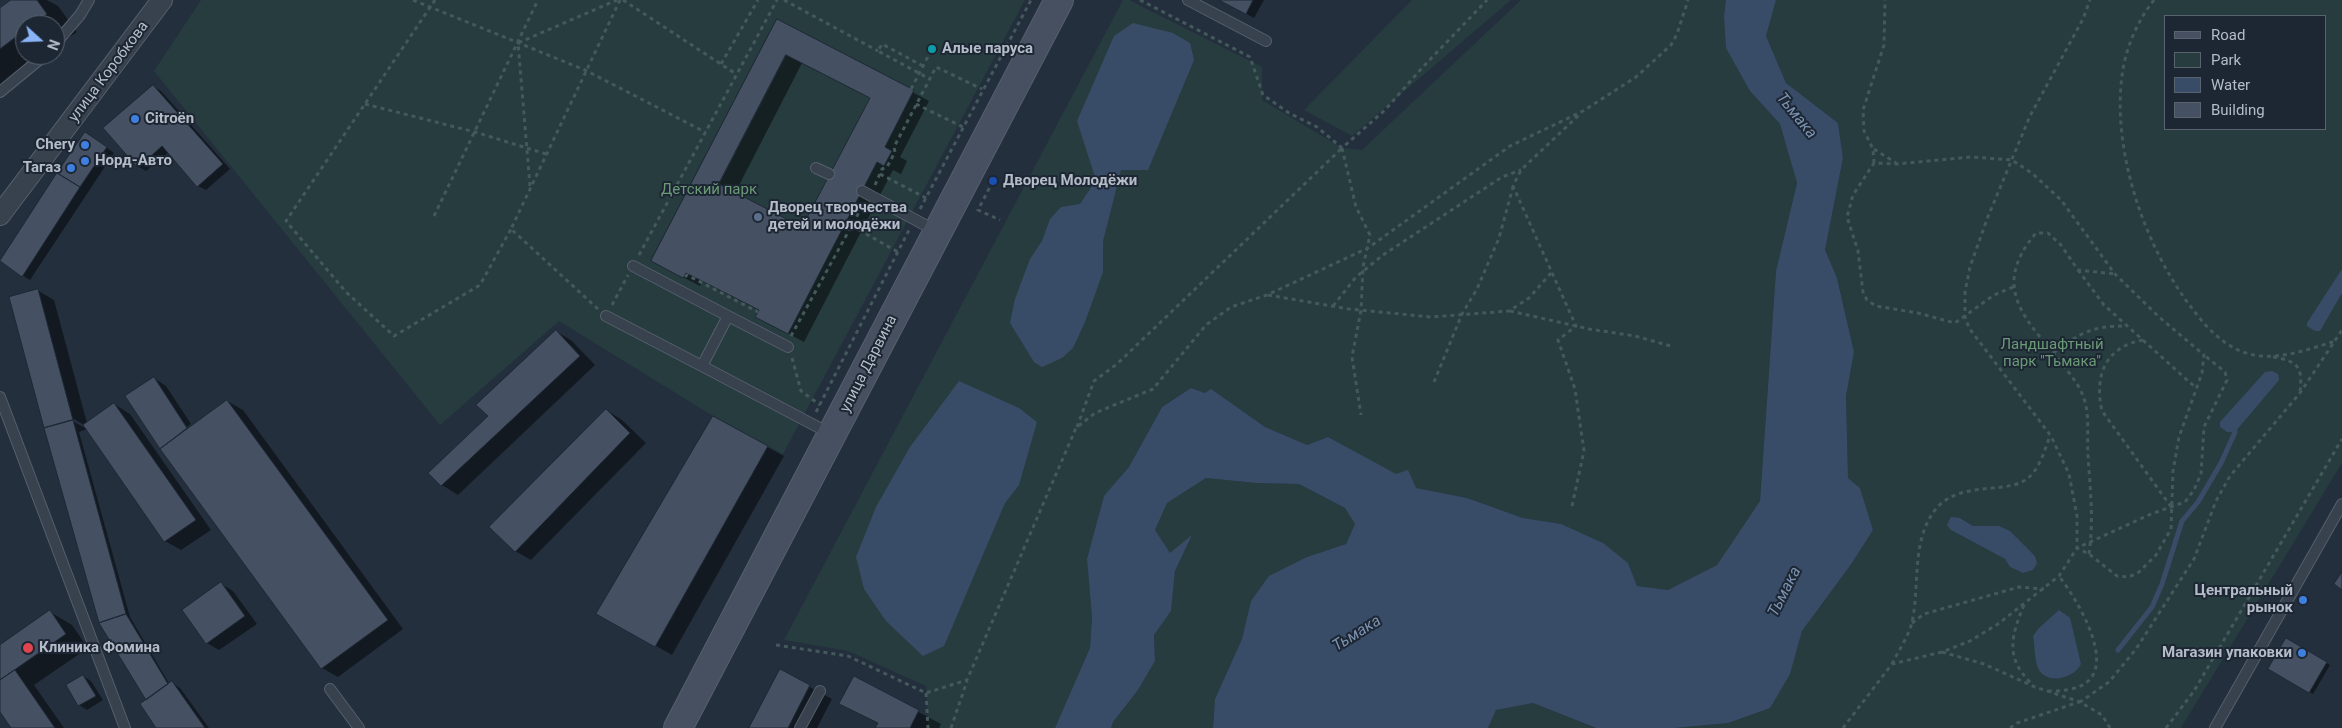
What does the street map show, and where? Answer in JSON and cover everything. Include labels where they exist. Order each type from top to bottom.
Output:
[{"type":"main road","name":"улица Дарвина","points":[[678,728],[1059,0]]},
{"type":"street","name":"улица Коробкова","points":[[0,215],[162,0]]},
{"type":"lane","points":[[65,32],[80,15],[89,0]]},
{"type":"lane","points":[[1188,0],[1266,41]]},
{"type":"lane","points":[[0,92],[33,65]]},
{"type":"lane","points":[[816,168],[829,174]]},
{"type":"lane","points":[[862,192],[937,231]]},
{"type":"lane","points":[[633,266],[788,347]]},
{"type":"lane","points":[[606,316],[832,434]]},
{"type":"lane","points":[[702,366],[728,316]]},
{"type":"lane","points":[[0,397],[125,728]]},
{"type":"lane","points":[[2216,728],[2342,504]]},
{"type":"lane","points":[[330,689],[359,728]]},
{"type":"lane","points":[[800,728],[820,691]]},
{"type":"path","points":[[413,0],[584,70],[706,132]]},
{"type":"path","points":[[435,0],[286,221],[346,292],[394,336],[480,285],[511,229],[584,70],[620,0]]},
{"type":"path","points":[[434,216],[538,0]]},
{"type":"path","points":[[518,43],[620,0]]},
{"type":"path","points":[[620,0],[736,74]]},
{"type":"path","points":[[721,64],[758,0]]},
{"type":"path","points":[[511,229],[606,316],[777,0]]},
{"type":"path","points":[[784,0],[930,79]]},
{"type":"path","points":[[1140,0],[1250,57],[1264,95],[1316,127],[1342,148],[1356,207],[1370,235],[1363,271],[1361,310],[1352,357],[1361,415]]},
{"type":"path","points":[[951,728],[967,680],[1076,428],[1094,381],[1117,364],[1342,148],[1385,110],[1487,0]]},
{"type":"path","points":[[1076,428],[1095,413],[1153,390],[1206,325],[1231,307],[1268,295],[1368,248],[1510,146],[1584,111],[1636,77],[1671,44],[1678,34],[1688,0]]},
{"type":"path","points":[[1885,0],[1884,45],[1863,110],[1864,131],[1873,149],[1874,163],[1852,195],[1848,218],[1858,251],[1863,292],[1867,300],[1876,306],[1918,313],[1955,323],[1994,295],[2013,287]]},
{"type":"path","points":[[1892,664],[1942,652],[1970,641],[2024,605],[2060,576],[2077,548],[2077,516],[2069,474],[2051,436],[1976,338],[1965,317],[1965,292],[1970,267],[1987,219],[2030,116],[2083,19],[2090,0]]},
{"type":"path","points":[[2154,0],[2136,28],[2126,53],[2122,75],[2120,97],[2122,134],[2135,195],[2158,256],[2171,279],[2204,324],[2232,347],[2247,353],[2287,359],[2295,364],[2302,375],[2300,393]]},
{"type":"path","points":[[518,43],[530,188]]},
{"type":"path","points":[[878,51],[882,44],[923,66]]},
{"type":"path","points":[[911,89],[932,49]]},
{"type":"path","points":[[365,104],[475,132],[546,154]]},
{"type":"path","points":[[916,104],[963,127]]},
{"type":"path","points":[[1434,382],[1462,314],[1477,289],[1499,238],[1513,186],[1521,170],[1584,111]]},
{"type":"path","points":[[1873,149],[1897,164]]},
{"type":"path","points":[[1874,163],[1897,164],[1971,157],[2012,160],[2033,174],[2061,200],[2115,274],[2159,317],[2225,372],[2227,380],[2204,427],[2201,474],[2194,490],[2185,502],[2151,514],[2077,548]]},
{"type":"path","points":[[1333,306],[1363,271],[1383,255],[1502,177],[1521,170]]},
{"type":"path","points":[[880,174],[926,198]]},
{"type":"path","points":[[993,181],[978,210],[1000,220]]},
{"type":"path","points":[[1513,186],[1576,326]]},
{"type":"path","points":[[852,226],[898,252]]},
{"type":"path","points":[[2089,554],[2092,510],[2086,406],[2078,385],[2038,335],[2018,306],[2013,287],[2017,263],[2026,244],[2036,233],[2048,233],[2061,245],[2104,305],[2196,388]]},
{"type":"path","points":[[2078,270],[2115,274]]},
{"type":"path","points":[[1509,311],[1529,298],[1551,273]]},
{"type":"path","points":[[685,277],[687,275],[758,312]]},
{"type":"path","points":[[1268,295],[1361,310],[1431,317],[1509,311],[1576,326],[1635,336],[1674,346]]},
{"type":"path","points":[[1572,506],[1584,451],[1575,389],[1558,340],[1576,326]]},
{"type":"path","points":[[2053,353],[2084,332],[2105,326],[2127,326]]},
{"type":"path","points":[[2010,728],[2017,723],[2080,702],[2110,682],[2136,649],[2194,558],[2216,501],[2230,476],[2300,393],[2342,330]]},
{"type":"path","points":[[2142,340],[2130,342],[2112,354],[2101,376],[2098,394],[2102,411],[2172,508]]},
{"type":"path","points":[[2267,356],[2300,353],[2336,341]]},
{"type":"path","points":[[788,347],[801,391],[820,405]]},
{"type":"path","points":[[2077,548],[2089,554],[2118,576],[2129,577],[2139,572],[2156,555],[2171,529],[2178,437],[2202,372],[2204,355]]},
{"type":"path","points":[[1843,728],[1892,664],[1912,623],[1919,553],[1925,530],[1936,509],[1954,495],[1972,489],[2022,484],[2032,475],[2051,436]]},
{"type":"path","points":[[2166,728],[2194,691],[2342,439]]},
{"type":"path","points":[[2048,691],[2072,689],[2087,680],[2096,668],[2088,622],[2077,600],[2060,576]]},
{"type":"path","points":[[1912,623],[1924,614],[2019,587],[2044,589]]},
{"type":"path","points":[[2024,605],[2015,626],[2014,659],[2021,673],[2035,687]]},
{"type":"path","points":[[776,646],[848,656],[926,693],[967,680]]},
{"type":"path","points":[[1942,652],[1984,664],[2035,687],[2080,702],[2102,715],[2110,728]]},
{"type":"path","points":[[926,693],[928,728]]},
{"type":"green space","name":"Детский парк","points":[[201,0],[1025,0],[783,454],[713,416],[559,321],[440,425],[154,71]]},
{"type":"green space","points":[[1123,0],[1129,0],[1262,67],[1262,100],[1342,148],[1362,150],[1521,0],[1726,0],[1724,16],[1750,91],[1780,124],[1797,183],[1776,271],[1760,501],[1717,565],[1668,590],[1637,586],[1628,563],[1561,524],[1523,518],[1467,498],[1416,488],[1328,437],[1307,445],[1265,427],[1211,390],[1205,393],[1191,388],[1162,407],[1129,467],[1104,497],[1087,559],[1092,617],[1090,648],[1055,728],[928,728],[926,686],[848,651],[784,640]]},
{"type":"green space","points":[[1412,0],[1511,0],[1352,136],[1304,110]]},
{"type":"green space","name":"Ландшафтный парк \"Тьмака\"","points":[[1776,0],[2342,0],[2342,463],[2181,728],[1675,728],[1728,723],[1790,674],[1802,631],[1852,563],[1873,530],[1860,488],[1848,478],[1846,396],[1854,352],[1837,278],[1825,250],[1843,158],[1838,123],[1786,83],[1766,36]],"holes":[[[1960,518],[1973,526],[2010,531],[2035,556],[2033,570],[2023,573],[2010,567],[2005,559],[1951,530]],[[2074,642],[2081,664],[2073,672],[2054,679]]]},
{"type":"green space","points":[[1206,478],[1256,483],[1299,484],[1345,508],[1355,524],[1346,544],[1307,557],[1251,601],[1242,639],[1215,699],[1213,728],[1111,728],[1113,722],[1138,690],[1155,661],[1154,635],[1171,611],[1175,571],[1192,536],[1170,554],[1155,530],[1167,503]]},
{"type":"green space","points":[[1533,703],[1595,728],[1488,728],[1496,710]]},
{"type":"water","name":"Тьмака","points":[[1726,0],[1776,0],[1766,36],[1786,83],[1838,123],[1843,158],[1825,250],[1837,278],[1854,352],[1846,396],[1848,478],[1860,488],[1873,530],[1852,563],[1802,631],[1790,674],[1770,708],[1728,723],[1675,728],[1596,728],[1533,703],[1496,710],[1488,728],[1213,728],[1215,699],[1242,639],[1251,601],[1269,576],[1307,557],[1346,544],[1355,524],[1345,508],[1299,484],[1256,483],[1206,478],[1167,503],[1155,530],[1170,553],[1192,535],[1175,571],[1171,611],[1154,635],[1155,661],[1138,690],[1113,722],[1111,728],[1055,728],[1090,648],[1092,617],[1087,559],[1104,496],[1129,467],[1162,407],[1191,388],[1205,393],[1211,389],[1265,427],[1307,445],[1328,437],[1396,474],[1408,470],[1416,488],[1467,498],[1523,518],[1561,524],[1603,543],[1628,563],[1637,586],[1668,590],[1717,565],[1760,501],[1776,271],[1797,183],[1780,124],[1750,91],[1726,48],[1724,16]]},
{"type":"water","points":[[1133,23],[1173,33],[1190,43],[1194,60],[1148,170],[1121,170],[1103,241],[1103,272],[1085,322],[1073,348],[1062,358],[1042,367],[1034,362],[1010,323],[1015,299],[1030,259],[1042,241],[1050,219],[1061,207],[1080,204],[1096,180],[1077,121],[1114,36]]},
{"type":"water","points":[[2342,269],[2342,293],[2320,331],[2315,331],[2307,326],[2307,323]]},
{"type":"water","points":[[2272,371],[2278,374],[2279,380],[2235,432],[2227,432],[2220,427],[2220,422],[2265,372]]},
{"type":"water","points":[[959,381],[1019,408],[1037,422],[1019,485],[1005,503],[944,646],[923,656],[886,621],[864,589],[856,557],[876,507],[910,447]]},
{"type":"water","points":[[1951,517],[1960,518],[1973,526],[1999,526],[2010,531],[2035,556],[2037,563],[2033,570],[2023,573],[2010,567],[2005,559],[1951,530],[1947,525]]},
{"type":"water","points":[[2059,610],[2070,618],[2081,664],[2073,673],[2060,678],[2054,678],[2042,674],[2038,668],[2033,636]]},
{"type":"building","points":[[11,0],[37,0],[47,14],[15,15],[15,38],[0,49],[0,8]]},
{"type":"building","points":[[1219,0],[1253,0],[1246,14]]},
{"type":"building","points":[[777,19],[914,90],[885,147],[892,151],[884,166],[877,162],[788,334],[755,317],[759,310],[686,273],[683,278],[651,261]],"holes":[[[786,55],[870,98],[802,227],[719,184]]]},
{"type":"building","points":[[153,85],[223,164],[197,187],[162,146],[138,168],[103,128]]},
{"type":"building","points":[[85,132],[107,147],[80,187],[57,173]]},
{"type":"building","points":[[57,173],[80,187],[22,277],[0,261]]},
{"type":"building","points":[[38,289],[73,420],[44,428],[9,297]]},
{"type":"building","points":[[556,330],[580,356],[441,486],[428,473],[488,416],[476,405]]},
{"type":"building","points":[[154,377],[187,428],[160,449],[125,396]]},
{"type":"building","points":[[227,400],[388,620],[321,669],[160,449]]},
{"type":"building","points":[[114,403],[196,520],[164,542],[83,425]]},
{"type":"building","points":[[606,409],[630,433],[515,552],[489,527]]},
{"type":"building","points":[[713,416],[768,446],[655,647],[596,614]]},
{"type":"building","points":[[73,420],[126,614],[99,623],[44,428]]},
{"type":"building","points":[[2342,572],[2342,590],[2334,584]]},
{"type":"building","points":[[221,582],[245,616],[206,644],[182,610]]},
{"type":"building","points":[[50,610],[66,634],[0,680],[0,645]]},
{"type":"building","points":[[126,614],[168,684],[146,700],[99,623]]},
{"type":"building","points":[[2286,638],[2327,662],[2309,693],[2268,669]]},
{"type":"building","points":[[780,669],[810,685],[788,728],[749,728]]},
{"type":"building","points":[[15,670],[55,728],[11,728],[0,712],[0,680]]},
{"type":"building","points":[[83,675],[96,696],[78,706],[66,685]]},
{"type":"building","points":[[854,676],[919,710],[910,728],[875,728],[878,723],[839,704]]},
{"type":"building","points":[[172,681],[205,728],[156,728],[140,704]]},
{"type":"waterway","points":[[2118,650],[2152,607],[2162,584],[2182,521],[2198,502],[2221,463],[2235,432]]},
{"type":"place","name":"Алые паруса","points":[[932,49]]},
{"type":"place","name":"Citroën","points":[[135,119]]},
{"type":"place","name":"Chery","points":[[85,145]]},
{"type":"place","name":"Норд-Авто","points":[[85,161]]},
{"type":"place","name":"Тагаз","points":[[71,168]]},
{"type":"place","name":"Дворец Молодёжи","points":[[993,181]]},
{"type":"place","name":"Дворец творчества детей и молодёжи","points":[[758,217]]},
{"type":"place","name":"Центральный рынок","points":[[2303,600]]},
{"type":"place","name":"Клиника Фомина","points":[[28,648]]},
{"type":"place","name":"Магазин упаковки","points":[[2302,653]]}]
